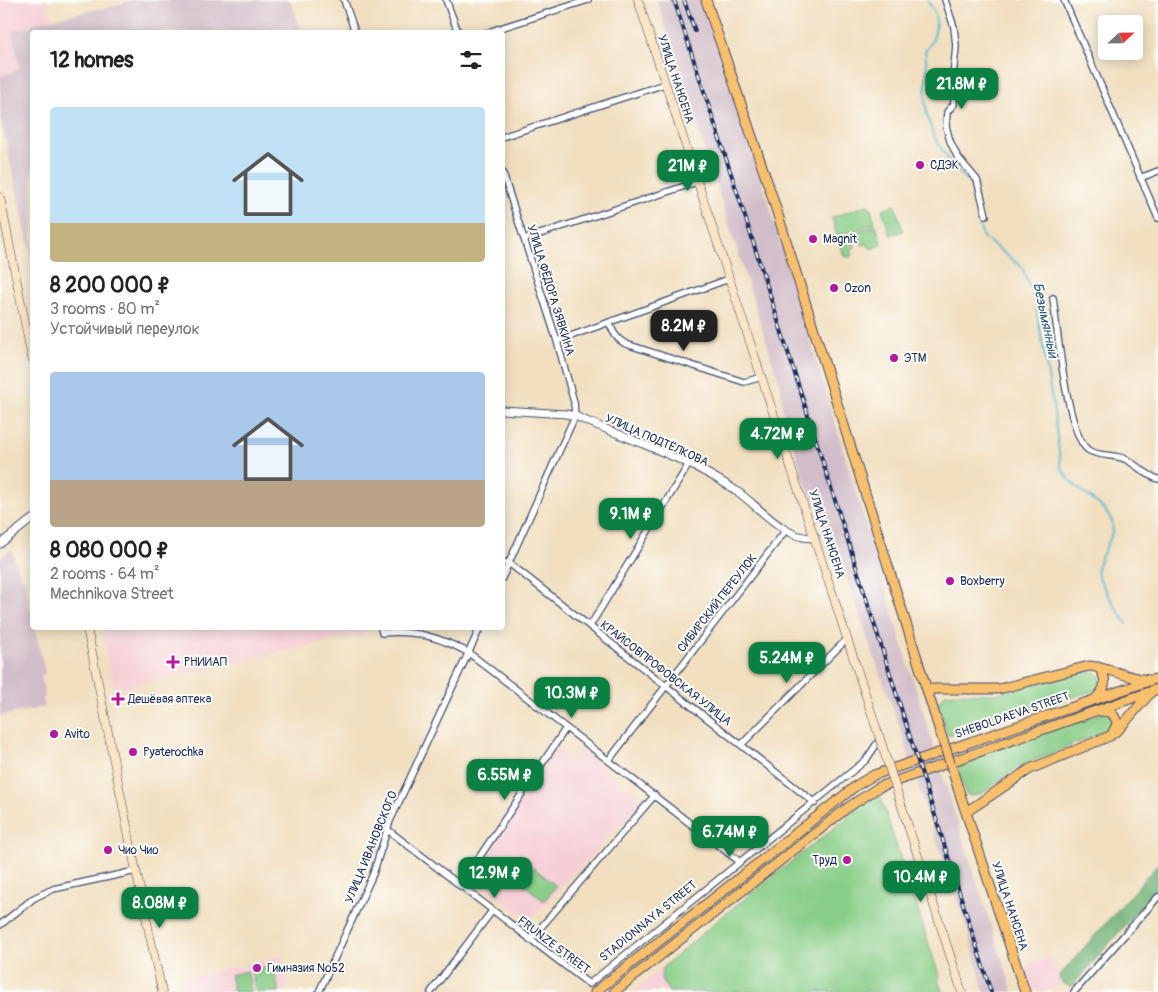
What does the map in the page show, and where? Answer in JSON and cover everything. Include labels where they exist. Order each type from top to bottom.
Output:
[{"type":"main road","name":"УЛИЦА НАНСЕНА","points":[[638,0],[815,537],[962,992]]},
{"type":"main road","name":"УЛИЦА НАНСЕНА","points":[[706,0],[780,223],[958,788],[1025,992]]},
{"type":"main road","points":[[0,197],[30,348]]},
{"type":"main road","points":[[87,630],[162,992]]},
{"type":"main road","points":[[1093,701],[1105,686],[1105,678],[1098,667]]},
{"type":"main road","points":[[928,689],[999,689],[1079,668],[1098,667],[1136,679],[1155,679]]},
{"type":"main road","name":"SHEBOLDAEVA STREET","points":[[874,775],[1155,679]]},
{"type":"main road","points":[[966,812],[1030,768],[1110,736],[1119,729],[1156,689]]},
{"type":"main road","name":"SHEBOLDAEVA STREET","points":[[614,992],[840,814],[879,787],[1156,689]]},
{"type":"main road","points":[[1096,710],[1110,711],[1116,718],[1117,724],[1110,736]]},
{"type":"main road","name":"STADIONNAYA STREET","points":[[592,988],[857,785],[874,775]]},
{"type":"street","points":[[344,0],[354,30]]},
{"type":"street","points":[[446,0],[457,30]]},
{"type":"street","points":[[494,30],[588,0]]},
{"type":"street","points":[[945,0],[954,27],[956,46],[953,76],[954,104],[947,112],[946,126],[957,156],[977,180],[986,215]]},
{"type":"street","points":[[1064,0],[1158,218]]},
{"type":"street","points":[[505,136],[665,84]]},
{"type":"street","points":[[1140,178],[1158,171]]},
{"type":"street","name":"УЛИЦА ФЁДОРА ЗЯВКИНА","points":[[505,180],[525,239],[574,402],[574,416]]},
{"type":"street","points":[[525,239],[697,182]]},
{"type":"street","points":[[556,341],[729,279]]},
{"type":"street","points":[[1053,298],[1070,413],[1080,439],[1086,448],[1094,453],[1124,458],[1151,476],[1158,478]]},
{"type":"street","points":[[609,322],[614,334],[626,344],[744,382],[762,377]]},
{"type":"street","name":"УЛИЦА ПОДТЁЛКОВА","points":[[505,410],[574,416],[689,464],[737,492],[786,530],[802,538],[815,537]]},
{"type":"street","points":[[506,563],[574,416]]},
{"type":"street","points":[[590,626],[689,464]]},
{"type":"street","points":[[0,544],[30,521]]},
{"type":"street","name":"СИБИРСКИЙ ПЕРЕУЛОК","points":[[609,760],[786,530]]},
{"type":"street","name":"КРАЙСОВПРОФОВСКАЯ УЛИЦА","points":[[506,563],[590,626],[815,802]]},
{"type":"street","points":[[381,630],[424,635],[441,640],[469,653],[740,862]]},
{"type":"street","name":"УЛИЦА ИВАНОВСКОГО","points":[[319,992],[373,874],[390,821],[479,630]]},
{"type":"street","points":[[742,744],[847,639]]},
{"type":"street","points":[[460,886],[566,728]]},
{"type":"street","name":"STADIONNAYA STREET","points":[[592,988],[740,862],[866,760],[880,739]]},
{"type":"street","points":[[530,940],[655,795]]},
{"type":"street","name":"FRUNZE STREET","points":[[388,830],[592,988]]},
{"type":"street","points":[[0,925],[34,898],[53,889],[136,871]]},
{"type":"street","points":[[1074,992],[1158,897]]},
{"type":"street","points":[[431,992],[492,911]]},
{"type":"shaded area","points":[[0,0],[48,0],[52,18],[32,23],[20,68],[0,76]]},
{"type":"shaded area","points":[[131,0],[290,0],[301,30],[30,30],[30,250],[0,116],[0,76],[20,68],[12,31],[32,26],[32,23],[115,6]]},
{"type":"shaded area","points":[[657,0],[701,0],[767,198],[952,806],[1013,992],[984,992],[971,941],[903,736],[821,503],[808,492],[782,409],[781,389],[778,378]]},
{"type":"shaded area","points":[[11,550],[22,579],[24,579],[30,608],[30,630],[35,630],[45,672],[45,674],[41,675],[45,707],[0,716],[0,558]]},
{"type":"shaded area","name":"РНИИАП","points":[[101,630],[363,630],[364,634],[114,690]]},
{"type":"shaded area","points":[[556,747],[571,759],[580,749],[643,800],[529,921],[471,876]]},
{"type":"shaded area","name":"Гимназия №52","points":[[283,956],[289,985],[286,992],[178,992],[175,980]]},
{"type":"shaded area","points":[[1051,957],[1063,984],[1046,992],[1032,990],[1024,966]]},
{"type":"shaded area","points":[[662,968],[661,979],[669,992],[632,992]]},
{"type":"green space","points":[[866,205],[870,207],[875,223],[837,236],[832,218]]},
{"type":"green space","points":[[895,205],[903,231],[890,235],[882,209]]},
{"type":"green space","points":[[876,225],[882,245],[871,249],[866,244],[862,245],[860,240],[854,242],[855,247],[851,249],[853,255],[849,257],[844,256],[838,238]]},
{"type":"green space","points":[[1092,671],[1100,677],[1101,683],[1096,690],[948,735],[938,702],[945,694],[996,694]]},
{"type":"green space","points":[[1103,713],[1108,713],[1114,721],[1111,729],[1018,767],[983,793],[973,796],[966,794],[956,761]]},
{"type":"green space","name":"Труд","points":[[880,796],[943,992],[669,992],[661,979],[662,968],[723,916],[864,804]]},
{"type":"green space","points":[[1158,864],[1158,887],[1072,987],[1063,984],[1059,976]]},
{"type":"green space","points":[[533,867],[556,886],[544,901],[521,882]]},
{"type":"green space","points":[[273,965],[279,992],[256,992],[251,970]]},
{"type":"green space","points":[[247,971],[252,992],[234,992],[230,975]]},
{"type":"waterway","name":"Безымянный","points":[[927,0],[936,19],[933,39],[925,51],[927,67],[925,96],[927,115],[933,135],[951,164],[974,188],[983,237],[1022,267],[1035,300],[1053,405],[1061,467],[1072,483],[1100,506],[1111,519],[1112,531],[1097,570],[1105,589],[1127,624]]},
{"type":"railway","points":[[674,0],[741,204],[991,992]]},
{"type":"railway","points":[[684,0],[695,31]]},
{"type":"place","name":"СДЭК","points":[[920,165]]},
{"type":"place","name":"Magnit","points":[[813,239]]},
{"type":"place","name":"Ozon","points":[[834,288]]},
{"type":"place","name":"ЭТМ","points":[[894,358]]},
{"type":"place","name":"Boxberry","points":[[950,581]]},
{"type":"place","name":"РНИИАП","points":[[173,662]]},
{"type":"place","name":"Дешёвая аптека","points":[[118,699]]},
{"type":"place","name":"Avito","points":[[54,734]]},
{"type":"place","name":"Pyaterochka","points":[[133,752]]},
{"type":"place","name":"Чио Чио","points":[[108,850]]},
{"type":"place","name":"Труд","points":[[847,860]]},
{"type":"place","name":"Гимназия №52","points":[[257,968]]}]
